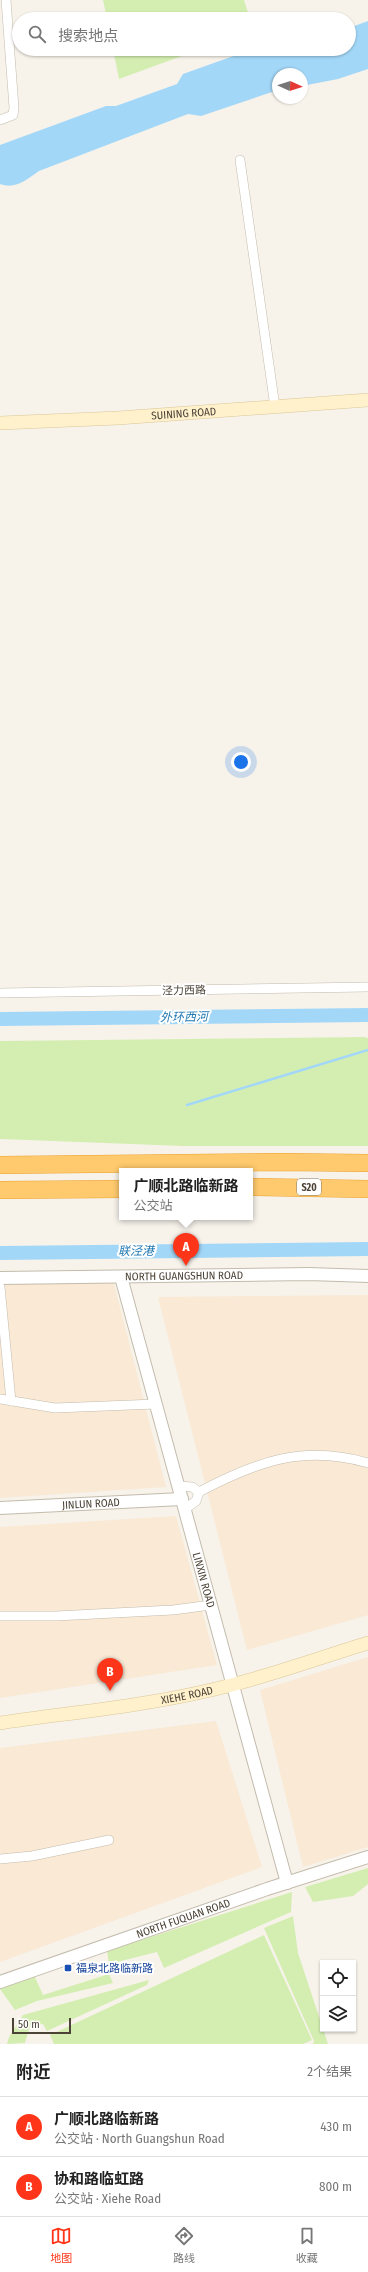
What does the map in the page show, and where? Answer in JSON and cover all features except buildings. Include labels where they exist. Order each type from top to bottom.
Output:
[{"type":"highway","points":[[0,1160],[105,1164]]},
{"type":"highway","points":[[0,1165],[282,1162],[368,1163]]},
{"type":"highway","name":"S20","points":[[253,1187],[368,1189]]},
{"type":"highway","points":[[0,1190],[114,1189]]},
{"type":"highway","points":[[0,1196],[114,1189]]},
{"type":"main road","name":"SUINING ROAD","points":[[0,423],[118,418],[368,400]]},
{"type":"main road","name":"SUINING ROAD","points":[[0,431],[118,426],[368,409]]},
{"type":"main road","name":"XIEHE ROAD","points":[[0,1723],[163,1700],[233,1685],[368,1643]]},
{"type":"street","points":[[0,120],[13,115],[14,108],[6,0]]},
{"type":"street","points":[[240,160],[275,407]]},
{"type":"street","name":"泾力西路","points":[[0,993],[368,987]]},
{"type":"street","name":"NORTH GUANGSHUN ROAD","points":[[0,1278],[309,1274],[368,1276]]},
{"type":"street","name":"LINXIN ROAD","points":[[121,1277],[287,1882]]},
{"type":"street","points":[[0,1287],[11,1401]]},
{"type":"street","points":[[0,1399],[55,1408],[156,1404]]},
{"type":"street","points":[[184,1504],[196,1501],[199,1492],[248,1468],[291,1456],[330,1455],[368,1463]]},
{"type":"street","points":[[179,1486],[192,1487],[199,1492]]},
{"type":"street","name":"JINLUN ROAD","points":[[0,1508],[184,1504]]},
{"type":"street","points":[[0,1616],[39,1617],[173,1610],[211,1605]]},
{"type":"street","points":[[0,1860],[32,1856],[109,1840]]},
{"type":"street","name":"NORTH FUQUAN ROAD","points":[[0,1982],[287,1882],[368,1857]]},
{"type":"shaded area","points":[[113,1280],[166,1487],[0,1498],[0,1285]]},
{"type":"shaded area","points":[[368,1295],[368,1615],[247,1650],[158,1297]]},
{"type":"shaded area","points":[[176,1516],[217,1665],[0,1698],[0,1527]]},
{"type":"shaded area","points":[[368,1657],[368,1847],[303,1867],[260,1690]]},
{"type":"shaded area","points":[[216,1721],[262,1867],[0,1962],[0,1748]]},
{"type":"green space","points":[[103,0],[244,0],[248,12],[106,12]]},
{"type":"green space","points":[[114,56],[182,56],[119,79]]},
{"type":"green space","points":[[368,1038],[368,1146],[183,1146],[0,1139],[0,1041]]},
{"type":"green space","points":[[368,1868],[368,1884],[353,1896],[313,1902],[305,1887]]},
{"type":"green space","points":[[292,1892],[291,1912],[164,1968],[157,1952],[109,1964],[107,1951]]},
{"type":"green space","points":[[293,1916],[298,1953],[320,2020],[320,2032],[324,2032],[328,2044],[313,2044],[314,2041],[264,1928]]},
{"type":"green space","points":[[264,1935],[312,2040],[303,2044],[54,2044],[50,2035]]},
{"type":"green space","points":[[109,1974],[113,1983],[37,2001],[15,2010],[0,1989],[0,1987],[34,1975],[43,1995]]},
{"type":"green space","points":[[149,1980],[147,1985],[47,2031],[43,2024],[30,2026],[25,2043],[7,2044],[9,2037],[23,2015]]},
{"type":"water","points":[[368,21],[368,69],[338,79],[308,85],[308,68],[272,68],[272,92],[201,116],[188,114],[39,171],[16,185],[11,186],[0,184],[0,145],[106,106],[116,106],[177,84],[183,74],[233,56],[356,56],[356,25]]},
{"type":"waterway","name":"外环西河","points":[[0,1019],[368,1015]]},
{"type":"waterway","points":[[187,1105],[368,1050]]},
{"type":"waterway","name":"联泾港","points":[[0,1253],[368,1249]]},
{"type":"place","name":"广顺北路临新路","points":[[186,1266]]},
{"type":"place","name":"协和路临虹路","points":[[110,1691]]},
{"type":"place","name":"福泉北路临新路","points":[[68,1968]]}]
